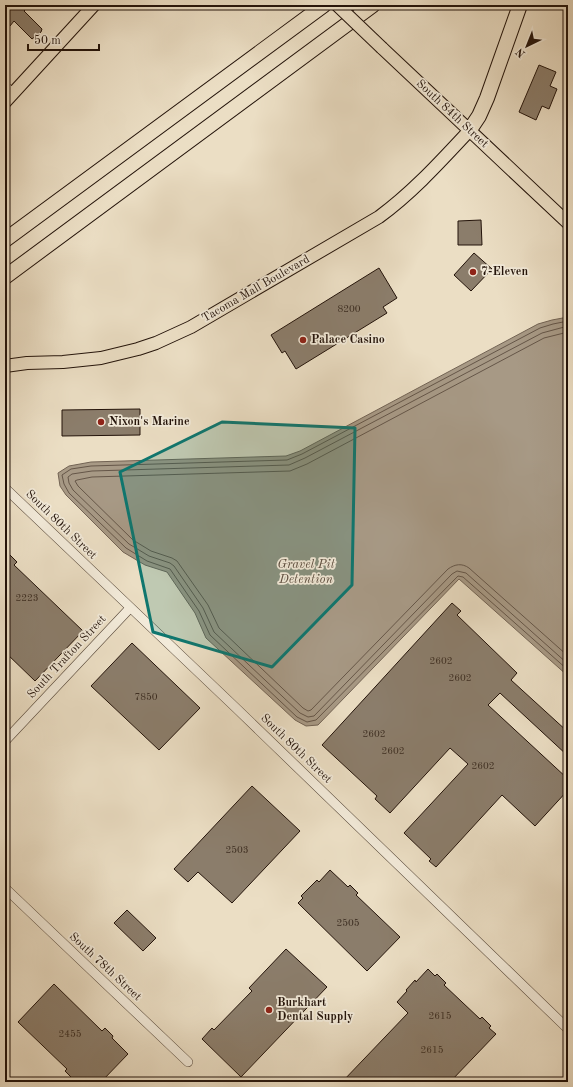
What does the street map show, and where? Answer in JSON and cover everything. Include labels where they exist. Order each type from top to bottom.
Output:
[{"type":"highway","points":[[5,240],[324,5]]},
{"type":"highway","points":[[5,277],[373,5]]},
{"type":"highway","points":[[469,131],[479,116],[487,98],[520,5]]},
{"type":"main road","points":[[8,94],[94,5]]},
{"type":"main road","name":"South 84th Street","points":[[337,5],[568,223]]},
{"type":"main road","name":"Tacoma Mall Boulevard","points":[[5,366],[27,363],[70,362],[101,358],[138,350],[180,333],[379,217],[420,183],[469,131]]},
{"type":"street","name":"South 80th Street","points":[[5,488],[232,704],[568,1029]]},
{"type":"street","name":"South Trafton Street","points":[[5,741],[130,608]]},
{"type":"street","name":"South 78th Street","points":[[5,888],[188,1062]]},
{"type":"highlighted area","points":[[222,422],[355,428],[352,585],[272,667],[153,632],[120,472]]},
{"type":"water","name":"Gravel Pit Detention","points":[[568,317],[568,676],[459,579],[318,725],[306,726],[295,720],[206,638],[195,613],[167,572],[145,565],[123,552],[66,495],[60,486],[58,473],[69,466],[91,462],[286,456],[300,451],[538,324]]},
{"type":"building","points":[[5,5],[30,5],[24,11],[42,29],[41,32],[32,39],[14,21],[10,26],[5,21]]},
{"type":"building","points":[[539,65],[556,72],[550,86],[557,89],[549,109],[542,106],[536,120],[519,112]]},
{"type":"building","name":"7-Eleven","points":[[481,220],[482,245],[458,245],[458,221]]},
{"type":"building","name":"7-Eleven","points":[[474,253],[492,269],[471,291],[454,275]]},
{"type":"building","points":[[379,268],[397,298],[383,307],[387,313],[296,369],[285,351],[282,353],[271,335]]},
{"type":"building","name":"Nixon's Marine","points":[[140,409],[140,435],[62,436],[62,410]]},
{"type":"building","points":[[5,550],[17,562],[14,565],[83,631],[35,681],[5,652]]},
{"type":"building","points":[[452,603],[461,611],[457,615],[517,673],[511,680],[568,732],[568,756],[500,693],[488,705],[568,779],[568,790],[535,826],[502,795],[436,867],[429,861],[431,859],[404,833],[468,764],[450,748],[390,813],[375,799],[377,796],[322,745]]},
{"type":"building","points":[[132,643],[200,708],[159,750],[91,686]]},
{"type":"building","points":[[252,786],[300,831],[232,903],[198,872],[188,882],[174,869]]},
{"type":"building","points":[[330,870],[348,887],[350,885],[358,893],[356,895],[400,937],[367,971],[298,903],[303,898],[301,896],[317,880],[319,882]]},
{"type":"building","points":[[127,910],[156,938],[143,951],[114,923]]},
{"type":"building","name":"Burkhart Dental Supply","points":[[286,949],[327,987],[241,1077],[202,1039],[212,1028],[214,1030],[252,991],[249,988]]},
{"type":"building","points":[[428,969],[435,976],[437,974],[446,983],[444,985],[480,1019],[482,1017],[491,1026],[489,1028],[496,1034],[450,1082],[342,1082],[408,1013],[397,1002],[415,980],[416,982]]},
{"type":"building","points":[[54,984],[102,1031],[105,1028],[113,1036],[112,1038],[128,1054],[101,1082],[80,1082],[75,1077],[73,1079],[65,1071],[67,1069],[18,1022]]},
{"type":"place","name":"7-Eleven","points":[[473,272]]},
{"type":"place","name":"Palace Casino","points":[[303,340]]},
{"type":"place","name":"Nixon's Marine","points":[[101,422]]},
{"type":"place","name":"Burkhart Dental Supply","points":[[269,1010]]}]
